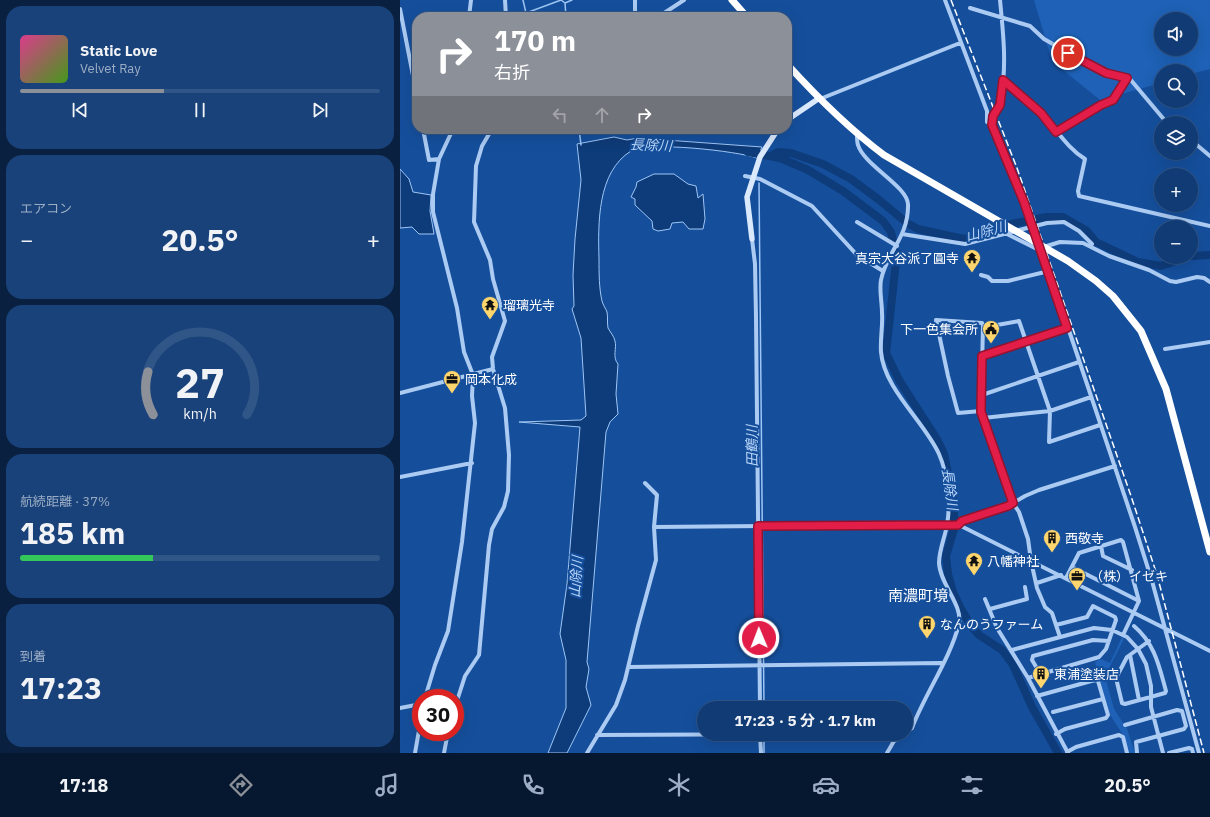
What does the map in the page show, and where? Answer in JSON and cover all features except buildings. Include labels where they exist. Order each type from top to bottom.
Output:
[{"type":"highway","points":[[732,0],[743,12]]},
{"type":"highway","points":[[792,70],[818,99],[857,135],[884,155],[1068,261],[1096,280],[1114,296],[1141,331],[1166,389],[1210,552]]},
{"type":"street","points":[[470,12],[471,0]]},
{"type":"street","points":[[505,0],[506,12]]},
{"type":"street","points":[[634,12],[635,0]]},
{"type":"street","points":[[666,12],[684,0]]},
{"type":"street","points":[[945,0],[987,111],[987,122],[992,125]]},
{"type":"street","points":[[1000,0],[1003,19],[1003,80],[1000,105],[993,116],[992,125],[1033,225],[1115,466],[1165,628],[1198,753]]},
{"type":"street","points":[[970,8],[1030,26],[1044,39],[1095,68],[1106,73],[1127,78],[1136,85],[1150,105],[1160,116]]},
{"type":"street","points":[[400,9],[412,65]]},
{"type":"street","points":[[792,117],[818,99],[960,43]]},
{"type":"street","points":[[1056,132],[1101,105],[1113,100],[1127,78]]},
{"type":"street","points":[[1003,80],[1041,113],[1056,132],[1077,154],[1085,159],[1078,191],[1079,196],[1210,226]]},
{"type":"street","points":[[424,134],[429,160],[439,159]]},
{"type":"street","points":[[428,689],[448,631],[462,542],[472,463],[475,423],[472,396],[473,375],[464,352],[457,308],[432,212],[433,194],[439,159],[451,134]]},
{"type":"street","points":[[461,689],[465,676],[479,655],[489,545],[492,529],[504,507],[508,491],[509,455],[504,408],[497,378],[493,369],[492,357],[504,321],[493,279],[490,260],[474,222],[476,166],[482,146],[489,134]]},
{"type":"street","points":[[760,701],[762,666],[761,526],[755,264],[747,197],[760,157],[774,134]]},
{"type":"street","points":[[857,135],[858,145],[871,163],[904,195],[908,204],[903,233],[883,271],[880,281],[882,314],[881,352],[883,363],[893,384],[939,454],[947,484],[949,506],[948,524],[939,564],[949,593],[960,613],[958,626],[913,726]]},
{"type":"street","points":[[1198,146],[1210,155]]},
{"type":"street","points":[[745,176],[760,180],[812,206],[857,255],[883,271]]},
{"type":"street","points":[[856,222],[897,246]]},
{"type":"street","points":[[903,233],[965,244],[1033,225],[1064,222],[1079,231],[1088,242],[1098,250]]},
{"type":"street","points":[[1005,233],[1037,249],[1060,242],[1086,244],[1109,256],[1149,270],[1170,281],[1176,282],[1197,277],[1204,278],[1210,282]]},
{"type":"street","points":[[981,275],[988,277],[992,281],[1008,281],[1049,271]]},
{"type":"street","points":[[981,412],[958,413],[948,376],[936,320],[982,323],[983,325],[997,325],[1019,321],[1050,411],[1049,442],[1100,425]]},
{"type":"street","points":[[983,325],[981,412],[1013,503],[1019,512],[1028,539],[1031,561],[1038,583],[1037,588],[1045,607],[1052,613],[1060,637]]},
{"type":"street","points":[[982,356],[1067,328]]},
{"type":"street","points":[[1165,349],[1210,342]]},
{"type":"street","points":[[982,395],[1079,362]]},
{"type":"street","points":[[400,393],[493,369]]},
{"type":"street","points":[[983,418],[1050,411],[1091,397]]},
{"type":"street","points":[[400,477],[472,463]]},
{"type":"street","points":[[957,525],[962,521],[1008,506],[1039,490],[1115,466]]},
{"type":"street","points":[[588,753],[597,735],[616,705],[629,667],[656,560],[654,527],[657,495],[646,483]]},
{"type":"street","points":[[654,527],[957,525],[1061,575],[1210,651]]},
{"type":"street","points":[[1066,578],[1079,553],[1121,540],[1132,570],[1139,601],[1123,635]]},
{"type":"street","points":[[1101,546],[1103,556],[1132,570]]},
{"type":"street","points":[[1072,567],[1139,601]]},
{"type":"street","points":[[1038,583],[1061,575]]},
{"type":"street","points":[[990,609],[1027,600],[1025,587]]},
{"type":"street","points":[[985,599],[997,628],[1012,650],[1056,734],[1068,752],[1076,747],[1119,735],[1123,737],[1127,753]]},
{"type":"street","points":[[1028,678],[1094,660],[1104,654],[1116,620],[1115,617],[1093,606],[1087,617],[1056,626]]},
{"type":"street","points":[[1134,626],[1149,641],[1158,660],[1166,691],[1164,693],[1125,704],[1122,702],[1116,678],[1127,657],[1149,641]]},
{"type":"street","points":[[1012,650],[1094,628],[1112,630],[1123,635],[1138,649],[1146,664],[1154,716],[1163,753]]},
{"type":"street","points":[[1041,675],[1032,660],[1033,656],[1094,640],[1109,641]]},
{"type":"street","points":[[1130,654],[1139,700]]},
{"type":"street","points":[[629,667],[942,663]]},
{"type":"street","points":[[1037,696],[1094,680],[1098,681],[1108,715],[1106,718],[1065,729],[1056,734]]},
{"type":"street","points":[[1053,712],[1103,699]]},
{"type":"street","points":[[400,708],[412,706]]},
{"type":"street","points":[[1125,725],[1177,710],[1182,711],[1186,726],[1184,729],[1136,742],[1137,753]]},
{"type":"street","points":[[597,735],[697,735]]},
{"type":"street","points":[[415,753],[417,741]]},
{"type":"street","points":[[444,753],[446,741]]},
{"type":"street","points":[[760,753],[761,741]]},
{"type":"street","points":[[887,753],[894,741]]},
{"type":"street","points":[[1169,753],[1189,748],[1192,749],[1193,753]]},
{"type":"shaded area","points":[[1034,0],[1210,0],[1210,69],[1198,72],[1198,64],[1154,64],[1154,85],[1100,100],[1052,61]]},
{"type":"shaded area","points":[[1122,637],[1124,639],[1105,676],[1114,709],[1127,729],[1135,753],[1128,753],[1123,735],[1109,713],[1095,662],[1101,659],[1110,663]]},
{"type":"water","points":[[614,137],[627,140],[638,138],[762,147],[757,158],[747,155],[693,148],[640,148],[631,151],[620,160],[606,185],[600,215],[599,280],[602,301],[607,312],[608,328],[614,337],[615,358],[618,364],[616,394],[618,414],[610,422],[606,432],[587,662],[589,669],[586,687],[591,705],[567,753],[548,753],[566,708],[566,660],[560,634],[567,584],[580,427],[519,422],[581,420],[586,416],[581,338],[572,309],[574,306],[573,275],[575,239],[581,180],[577,144]]},
{"type":"water","points":[[400,169],[409,179],[413,192],[431,195],[430,211],[434,234],[419,234],[412,227],[400,228]]},
{"type":"water","points":[[654,174],[674,174],[688,184],[696,186],[698,198],[703,194],[705,219],[703,229],[689,229],[683,222],[672,223],[670,229],[658,231],[653,229],[652,221],[635,205],[635,199],[631,197],[637,182]]},
{"type":"waterway","points":[[523,0],[526,12]]},
{"type":"waterway","points":[[529,12],[561,0],[565,3]]},
{"type":"waterway","points":[[566,12],[565,3],[572,0]]},
{"type":"waterway","points":[[580,134],[581,145]]},
{"type":"waterway","name":"長除川","points":[[748,152],[780,158],[808,170],[843,191],[883,221],[891,232],[893,241]]},
{"type":"waterway","name":"山除川","points":[[771,156],[778,152],[791,153],[823,164],[851,179],[907,223],[918,229],[964,239],[1011,224],[1047,217],[1063,217],[1087,231],[1096,242],[1138,262],[1161,266],[1167,264]]},
{"type":"waterway","name":"田鶴川","points":[[759,183],[764,701]]},
{"type":"waterway","name":"長除川","points":[[897,253],[886,353],[899,380],[938,441],[944,454],[954,503],[954,529],[946,556],[948,574],[953,592],[971,626],[979,635],[1002,650],[1013,665],[1032,707],[1058,753]]},
{"type":"waterway","name":"山除川","points":[[1198,256],[1210,255]]},
{"type":"waterway","name":"田鶴川","points":[[764,741],[764,753]]},
{"type":"railway","points":[[951,0],[1017,168],[1131,496],[1157,575],[1204,753]]},
{"type":"place","name":"真宗大谷派了圓寺","points":[[972,273]]},
{"type":"place","name":"瑠璃光寺","points":[[490,320]]},
{"type":"place","name":"下一色集会所","points":[[991,344]]},
{"type":"place","name":"岡本化成","points":[[452,394]]},
{"type":"place","name":"西敬寺","points":[[1052,553]]},
{"type":"place","name":"八幡神社","points":[[974,576]]},
{"type":"place","name":"（株）イゼキ","points":[[1077,591]]},
{"type":"place","name":"なんのうファーム","points":[[927,639]]},
{"type":"place","name":"東浦塗装店","points":[[1041,689]]},
{"type":"district","name":"南濃町境","points":[[918,595]]},
{"type":"route","points":[[759,638],[758,526],[958,525],[962,521],[1013,503],[981,412],[982,356],[1067,328],[1044,256],[1024,202],[992,125],[993,116],[1000,105],[1003,80],[1041,113],[1056,132],[1104,103],[1110,102],[1116,97],[1127,78],[1106,73],[1068,53]]}]
